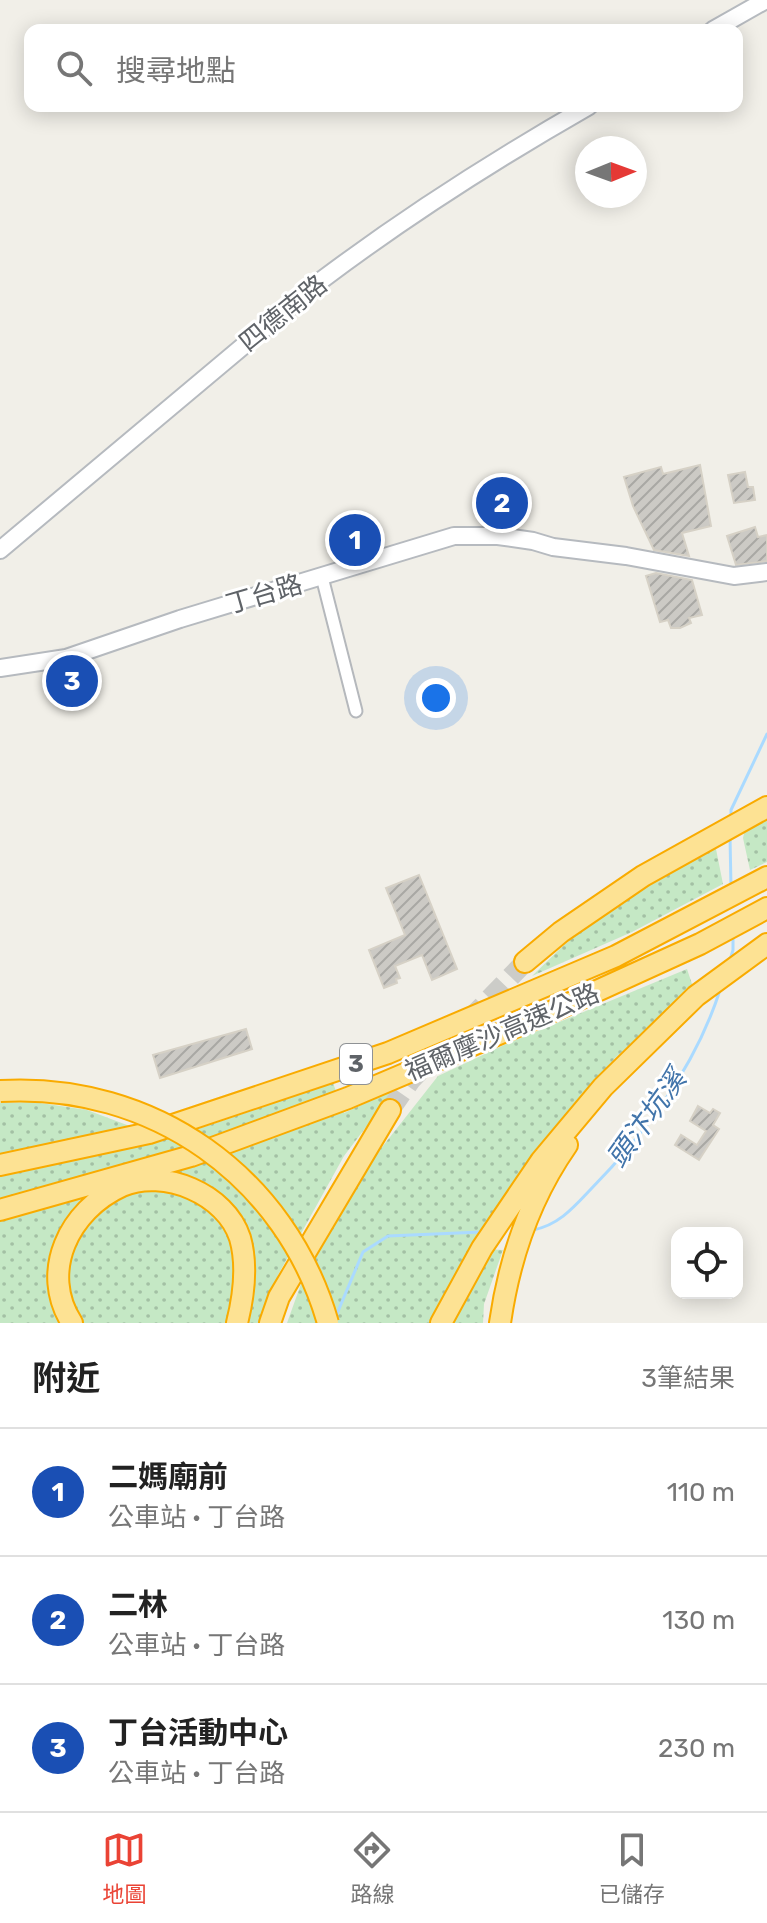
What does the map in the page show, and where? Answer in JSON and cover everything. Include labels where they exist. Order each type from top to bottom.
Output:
[{"type":"highway","points":[[525,962],[605,901],[705,840],[762,810]]},
{"type":"highway","name":"福爾摩沙高速公路","points":[[0,1165],[149,1133],[388,1053],[616,956],[767,877]]},
{"type":"highway","name":"福爾摩沙高速公路","points":[[0,1210],[191,1156],[348,1098],[553,1011],[700,944],[767,908]]},
{"type":"highway","points":[[441,1323],[482,1248],[541,1161],[603,1087],[696,996],[767,944]]},
{"type":"highway","points":[[500,1323],[508,1279],[524,1226],[562,1152],[593,1108],[603,1087]]},
{"type":"highway","points":[[0,1091],[67,1094],[109,1102],[149,1115],[210,1152],[273,1211],[299,1252],[328,1323]]},
{"type":"highway","points":[[270,1323],[279,1297],[390,1110]]},
{"type":"highway","points":[[72,1323],[59,1292],[58,1268],[62,1248],[73,1226],[90,1208],[123,1186],[163,1181],[181,1184],[211,1200],[224,1212],[239,1235],[245,1263],[243,1301],[237,1323]]},
{"type":"highway","points":[[278,1323],[313,1238]]},
{"type":"street","points":[[724,24],[766,0]]},
{"type":"street","name":"四德南路","points":[[0,550],[323,279],[521,146],[579,112]]},
{"type":"street","name":"丁台路","points":[[0,668],[66,658],[180,619],[454,536],[498,536],[734,576],[767,572]]},
{"type":"street","points":[[322,577],[356,711]]},
{"type":"green space","points":[[767,818],[767,862],[750,870],[743,838],[745,829]]},
{"type":"green space","points":[[715,844],[723,884],[632,932],[532,976],[607,910]]},
{"type":"green space","points":[[687,969],[693,987],[615,1058],[556,1127],[469,1248],[503,1250],[484,1304],[483,1323],[287,1323],[311,1256],[379,1151],[438,1076],[504,1045]]},
{"type":"green space","points":[[333,1083],[344,1113],[394,1090],[344,1156],[278,1275],[261,1323],[0,1323],[0,1177],[198,1129]]},
{"type":"green space","points":[[34,1102],[87,1110],[135,1128],[0,1156],[0,1103]]},
{"type":"building","points":[[700,465],[711,526],[682,533],[689,556],[654,550],[633,506],[624,477],[661,467],[663,474]]},
{"type":"building","points":[[745,472],[748,487],[753,487],[755,500],[734,503],[728,475]]},
{"type":"building","points":[[755,527],[758,537],[767,535],[767,561],[736,565],[727,536]]},
{"type":"building","points":[[656,573],[692,580],[702,615],[689,618],[691,623],[680,628],[671,628],[668,620],[660,622],[646,576]]},
{"type":"building","points":[[419,875],[457,969],[432,980],[422,955],[395,966],[400,978],[396,979],[397,983],[384,988],[369,950],[405,935],[386,888]]},
{"type":"building","points":[[246,1029],[252,1049],[160,1078],[153,1055]]},
{"type":"building","points":[[698,1106],[710,1113],[713,1109],[720,1113],[713,1125],[719,1129],[699,1160],[675,1145],[681,1135],[697,1145],[706,1131],[690,1121]]},
{"type":"waterway","name":"頭汴坑溪","points":[[731,816],[731,810],[767,734]]},
{"type":"waterway","name":"頭汴坑溪","points":[[730,836],[731,888]]},
{"type":"waterway","name":"頭汴坑溪","points":[[730,960],[733,936]]},
{"type":"waterway","name":"頭汴坑溪","points":[[533,1230],[551,1224],[572,1209],[650,1121],[697,1045],[720,990]]},
{"type":"waterway","name":"頭汴坑溪","points":[[336,1316],[363,1252],[388,1236],[481,1232]]},
{"type":"tunnel","points":[[390,1110],[411,1080],[525,962]]},
{"type":"place","name":"二林","points":[[502,503]]},
{"type":"place","name":"二媽廟前","points":[[355,540]]},
{"type":"place","name":"丁台活動中心","points":[[72,681]]}]
